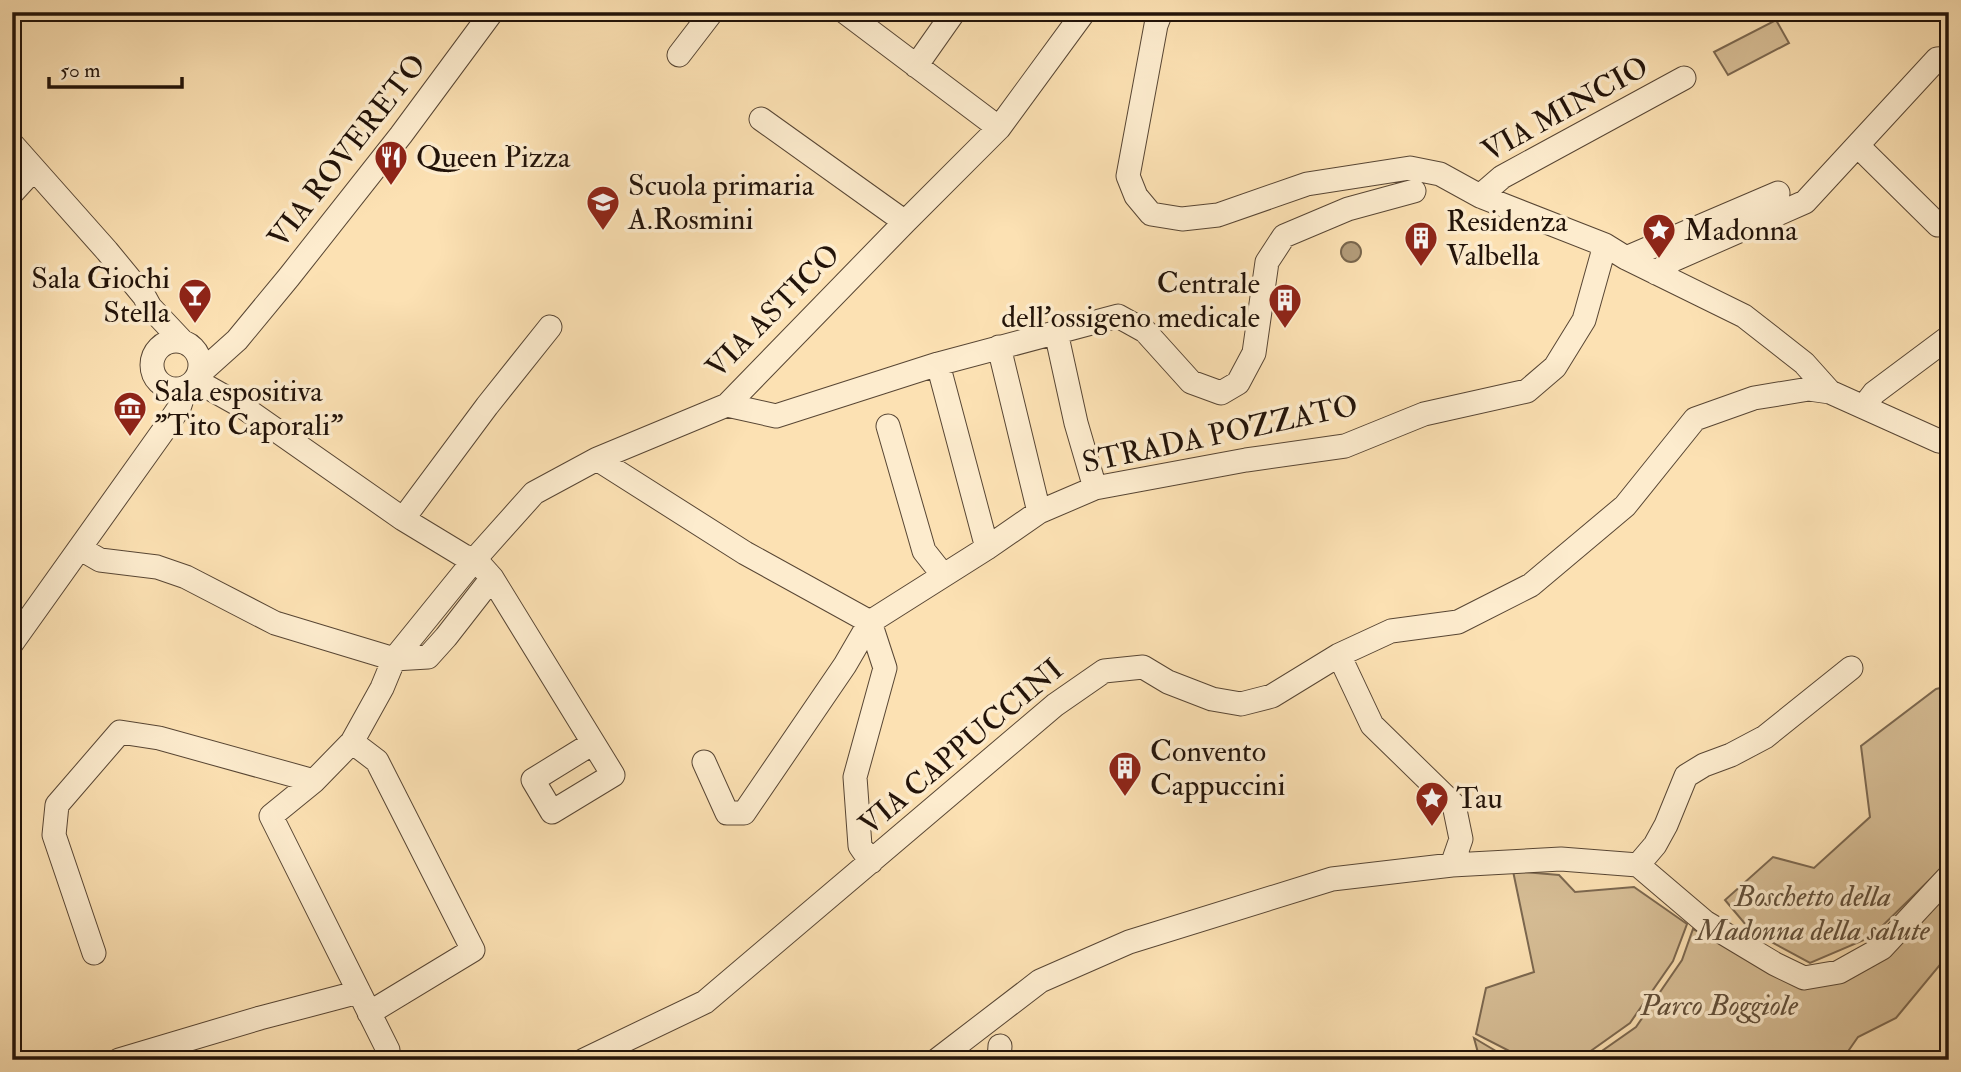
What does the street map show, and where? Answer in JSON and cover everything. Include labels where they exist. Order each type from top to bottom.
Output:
[{"type":"street","name":"VIA ROVERETO","points":[[12,643],[179,408],[186,382],[237,340],[401,135],[492,12]]},
{"type":"street","points":[[679,55],[712,12]]},
{"type":"street","points":[[845,12],[999,128]]},
{"type":"street","points":[[916,66],[954,12]]},
{"type":"street","name":"VIA ASTICO","points":[[364,1002],[271,816],[314,781],[352,742],[382,688],[394,659],[475,559],[534,493],[597,459],[727,404],[999,128],[1084,12]]},
{"type":"street","points":[[1161,12],[1156,25],[1128,176],[1136,196],[1151,214],[1182,219],[1218,215],[1307,184],[1410,168],[1440,174],[1480,196],[1605,245],[1744,316],[1804,363],[1830,392]]},
{"type":"street","points":[[1656,273],[1673,260],[1805,202],[1937,59],[1949,58]]},
{"type":"street","name":"VIA MINCIO","points":[[1480,196],[1502,177],[1684,78]]},
{"type":"street","points":[[761,119],[905,222]]},
{"type":"street","points":[[12,144],[107,251],[150,307],[200,360],[186,382]]},
{"type":"street","points":[[1858,146],[1938,225]]},
{"type":"street","points":[[12,193],[33,170]]},
{"type":"street","points":[[727,404],[776,416],[999,347],[1118,316],[1145,331],[1191,382],[1220,393],[1238,383],[1254,353],[1267,262],[1284,236],[1348,209],[1415,191]]},
{"type":"street","points":[[1626,258],[1778,193]]},
{"type":"street","name":"STRADA POZZATO","points":[[870,622],[988,548],[1039,512],[1095,488],[1246,460],[1346,446],[1424,414],[1527,391],[1555,367],[1584,320],[1605,245]]},
{"type":"street","points":[[150,307],[157,351]]},
{"type":"street","name":"VIA ROVERETO","points":[[187,345],[220,338],[248,326]]},
{"type":"street","points":[[403,519],[550,327]]},
{"type":"street","points":[[1056,332],[1076,423],[1095,488]]},
{"type":"street","points":[[1864,406],[1874,393],[1949,337]]},
{"type":"street","points":[[187,345],[168,342],[157,351],[153,358],[154,374],[186,382],[243,407],[403,519],[464,556],[475,559],[492,578],[593,743]]},
{"type":"street","points":[[999,347],[1039,512]]},
{"type":"street","points":[[938,365],[988,548]]},
{"type":"street","name":"VIA CAPPUCCINI","points":[[584,1060],[705,1002],[1055,705],[1104,671],[1143,667],[1168,682],[1212,699],[1241,704],[1272,696],[1339,655],[1391,631],[1458,622],[1531,585],[1625,506],[1695,419],[1754,398],[1809,389],[1830,392],[1939,441],[1949,443]]},
{"type":"street","points":[[888,426],[924,551],[943,575]]},
{"type":"street","points":[[597,459],[745,553],[870,622],[885,668],[855,777],[860,846],[872,862]]},
{"type":"street","points":[[81,549],[100,560],[158,567],[186,578],[275,623],[394,659],[428,657],[492,578]]},
{"type":"street","points":[[704,762],[727,813],[744,813],[845,665],[870,622]]},
{"type":"street","points":[[1339,655],[1373,725],[1454,805],[1461,839],[1452,865]]},
{"type":"street","points":[[1638,865],[1655,845],[1666,825],[1686,776],[1765,737],[1850,668]]},
{"type":"street","points":[[94,953],[54,835],[57,805],[120,732],[159,738],[314,781]]},
{"type":"street","points":[[119,1060],[260,1018],[364,1002],[473,950],[377,761],[352,742]]},
{"type":"street","points":[[937,1060],[1040,981],[1129,942],[1332,879],[1452,865],[1562,859],[1638,865],[1705,922],[1804,978],[1839,972],[1882,948],[1949,876]]},
{"type":"street","points":[[364,1002],[388,1050]]},
{"type":"green space","points":[[1776,20],[1789,43],[1728,75],[1714,52]]},
{"type":"green space","name":"Boschetto della Madonna della salute","points":[[1949,686],[1949,861],[1871,937],[1810,963],[1751,931],[1725,900],[1773,857],[1814,868],[1870,817],[1861,746],[1936,689]]},
{"type":"green space","points":[[1513,871],[1559,875],[1575,892],[1634,887],[1687,924],[1673,961],[1630,1023],[1578,1060],[1519,1056],[1476,1034],[1486,988],[1534,972]]},
{"type":"green space","name":"Parco Boggiole","points":[[1949,892],[1949,954],[1896,1018],[1858,1037],[1842,1060],[1589,1060],[1636,1027],[1682,960],[1693,929],[1808,987]]},
{"type":"green space","points":[[1474,1038],[1511,1060],[1480,1060]]},
{"type":"shaded area","points":[[1351,242],[1358,245],[1361,252],[1358,259],[1351,262],[1344,259],[1341,252],[1344,245]]},
{"type":"place","name":"Queen Pizza","points":[[391,187]]},
{"type":"place","name":"Scuola primaria A.Rosmini","points":[[603,232]]},
{"type":"place","name":"Madonna","points":[[1659,260]]},
{"type":"place","name":"Residenza Valbella","points":[[1421,268]]},
{"type":"place","name":"Sala Giochi Stella","points":[[195,325]]},
{"type":"place","name":"Centrale dell'ossigeno medicale","points":[[1285,330]]},
{"type":"place","name":"Sala espositiva \"Tito Caporali\"","points":[[130,438]]},
{"type":"place","name":"Convento Cappuccini","points":[[1125,798]]},
{"type":"place","name":"Tau","points":[[1432,828]]}]
